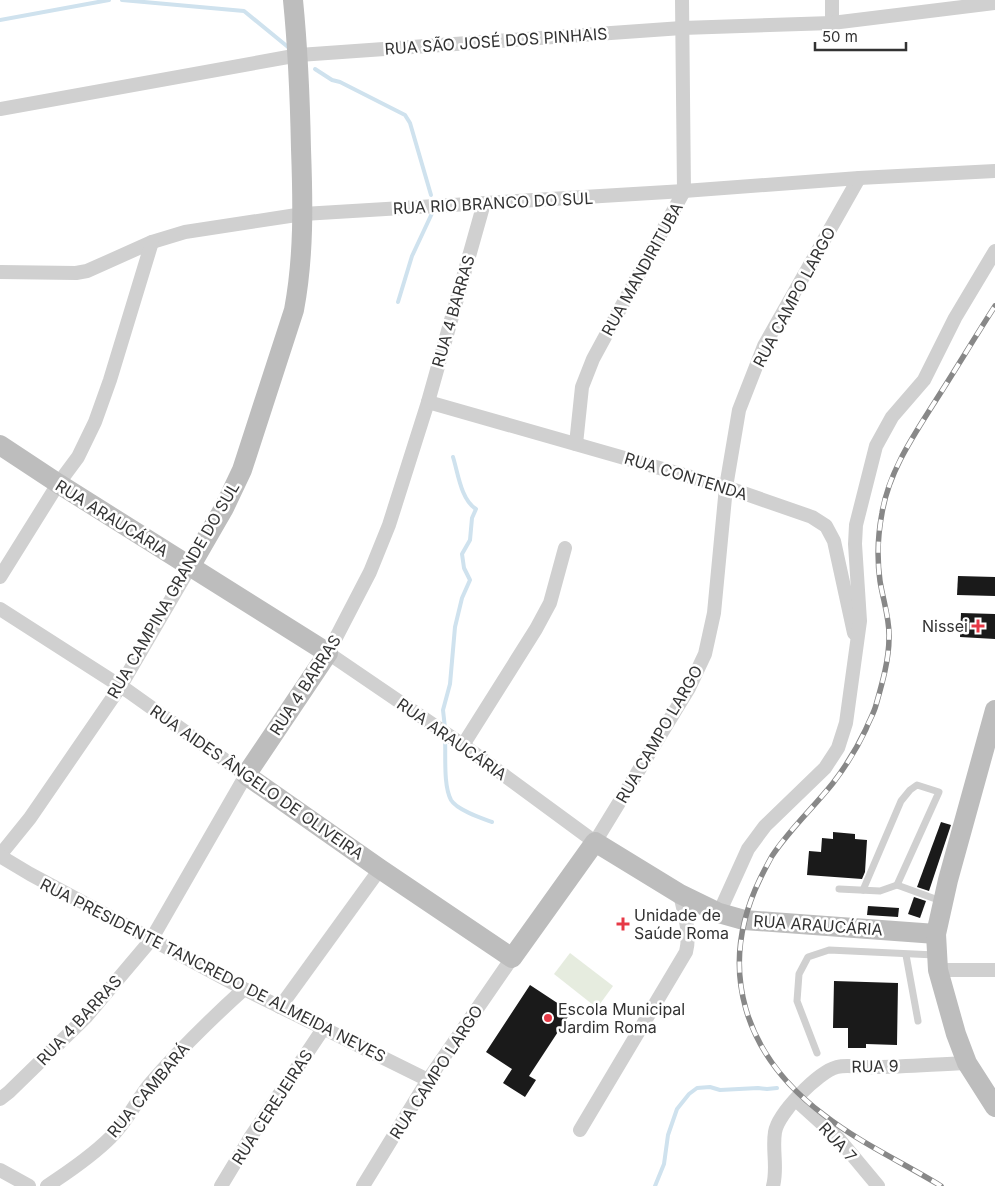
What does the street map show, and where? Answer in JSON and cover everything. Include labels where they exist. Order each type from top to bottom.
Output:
[{"type":"street","name":"RUA CAMPINA GRANDE DO SUL","points":[[0,856],[30,818],[120,687],[224,508],[242,470],[291,319],[299,285],[303,214],[299,55],[293,0]]},
{"type":"street","name":"RUA MANDIRITUBA","points":[[576,444],[582,387],[593,359],[684,192],[682,0]]},
{"type":"street","points":[[832,0],[832,23]]},
{"type":"street","name":"RUA SÃO JOSÉ DOS PINHAIS","points":[[0,109],[299,55],[682,28],[832,23],[995,3]]},
{"type":"street","name":"RUA RIO BRANCO DO SUL","points":[[0,272],[88,272],[152,242],[185,232],[303,214],[684,192],[859,178],[995,171]]},
{"type":"street","name":"RUA CAMPO LARGO","points":[[363,1186],[428,1080],[595,842],[689,688],[705,654],[714,613],[726,487],[739,410],[764,346],[859,178]]},
{"type":"street","name":"RUA 4 BARRAS","points":[[0,1099],[86,1017],[151,940],[246,775],[328,653],[370,572],[385,535],[428,402],[484,203]]},
{"type":"street","points":[[0,577],[58,484],[78,457],[96,422],[152,242]]},
{"type":"street","points":[[718,914],[748,849],[765,826],[825,768],[838,748],[846,723],[860,621],[855,544],[856,525],[876,446],[892,417],[924,380],[955,318],[995,251]]},
{"type":"street","name":"RUA CONTENDA","points":[[428,402],[726,487],[812,517],[826,526],[834,541],[856,642]]},
{"type":"street","name":"RUA ARAUCÁRIA","points":[[0,445],[58,484],[328,653],[463,745],[595,842],[680,894],[718,914],[744,920],[936,934]]},
{"type":"street","points":[[463,745],[536,629],[550,603],[566,548]]},
{"type":"street","name":"RUA AIDES ÂNGELO DE OLIVEIRA","points":[[0,610],[120,687],[512,958]]},
{"type":"street","points":[[993,723],[943,902],[936,934],[938,963],[956,1034],[967,1063],[995,1107]]},
{"type":"street","name":"RUA PRESIDENTE TANCREDO DE ALMEIDA NEVES","points":[[0,856],[244,989],[428,1080]]},
{"type":"street","points":[[280,1007],[380,868]]},
{"type":"street","points":[[580,1130],[686,952],[689,941],[688,927],[680,894]]},
{"type":"street","points":[[938,963],[995,970]]},
{"type":"street","name":"RUA CAMBARÁ","points":[[48,1186],[80,1164],[113,1136],[149,1086],[177,1053],[202,1027],[244,989]]},
{"type":"street","name":"RUA CEREJEIRAS","points":[[221,1186],[250,1138],[323,1029]]},
{"type":"street","name":"RUA 9","points":[[773,1186],[776,1176],[775,1132],[780,1119],[822,1074],[837,1067],[967,1063]]},
{"type":"street","name":"RUA 7","points":[[796,1100],[838,1138],[878,1186]]},
{"type":"street","points":[[0,1170],[29,1186]]},
{"type":"lane","points":[[864,890],[901,801],[917,785],[939,792],[897,885]]},
{"type":"lane","points":[[839,889],[880,891],[897,885],[943,902]]},
{"type":"lane","points":[[817,1053],[797,1001],[798,974],[808,956],[829,950],[906,955],[938,963]]},
{"type":"lane","points":[[906,955],[918,1021]]},
{"type":"shaded area","points":[[570,953],[613,986],[597,1008],[554,974]]},
{"type":"building","points":[[958,576],[995,577],[995,596],[957,595]]},
{"type":"building","name":"Nissei","points":[[961,613],[995,614],[995,639],[960,637]]},
{"type":"building","points":[[941,822],[951,825],[929,891],[917,887]]},
{"type":"building","points":[[833,832],[855,834],[855,839],[867,840],[865,872],[862,879],[807,875],[809,851],[821,852],[822,838],[833,839]]},
{"type":"building","points":[[914,897],[926,901],[920,918],[908,914]]},
{"type":"building","points":[[868,906],[899,908],[898,917],[867,915]]},
{"type":"building","points":[[834,981],[898,983],[897,1045],[866,1044],[866,1048],[848,1048],[848,1028],[833,1028]]},
{"type":"building","points":[[530,985],[571,1012],[529,1076],[536,1080],[525,1097],[503,1083],[512,1069],[486,1052]]},
{"type":"waterway","points":[[0,20],[109,0]]},
{"type":"waterway","points":[[122,0],[244,11],[288,47]]},
{"type":"waterway","points":[[315,69],[332,80],[340,82],[405,115],[410,123],[431,195]]},
{"type":"waterway","points":[[398,302],[412,256],[434,209]]},
{"type":"waterway","points":[[445,728],[443,710],[450,684],[455,627],[462,598],[470,580],[464,568],[462,554],[470,540],[472,518],[476,509],[463,493],[453,457]]},
{"type":"waterway","points":[[445,738],[446,778],[448,794],[451,800],[464,810],[492,822]]},
{"type":"waterway","points":[[655,1186],[664,1164],[668,1135],[677,1109],[689,1094],[697,1088],[710,1087],[720,1090],[777,1088]]},
{"type":"railway","points":[[941,1186],[867,1143],[824,1115],[797,1092],[774,1066],[757,1038],[746,1009],[740,978],[740,946],[747,913],[760,879],[772,856],[833,783],[859,743],[874,711],[885,672],[889,646],[889,631],[880,581],[878,556],[885,498],[896,468],[911,440],[995,306]]},
{"type":"place","name":"Nissei","points":[[978,626]]},
{"type":"place","name":"Unidade de Saúde Roma","points":[[623,924]]},
{"type":"place","name":"Escola Municipal Jardim Roma","points":[[548,1018]]}]
